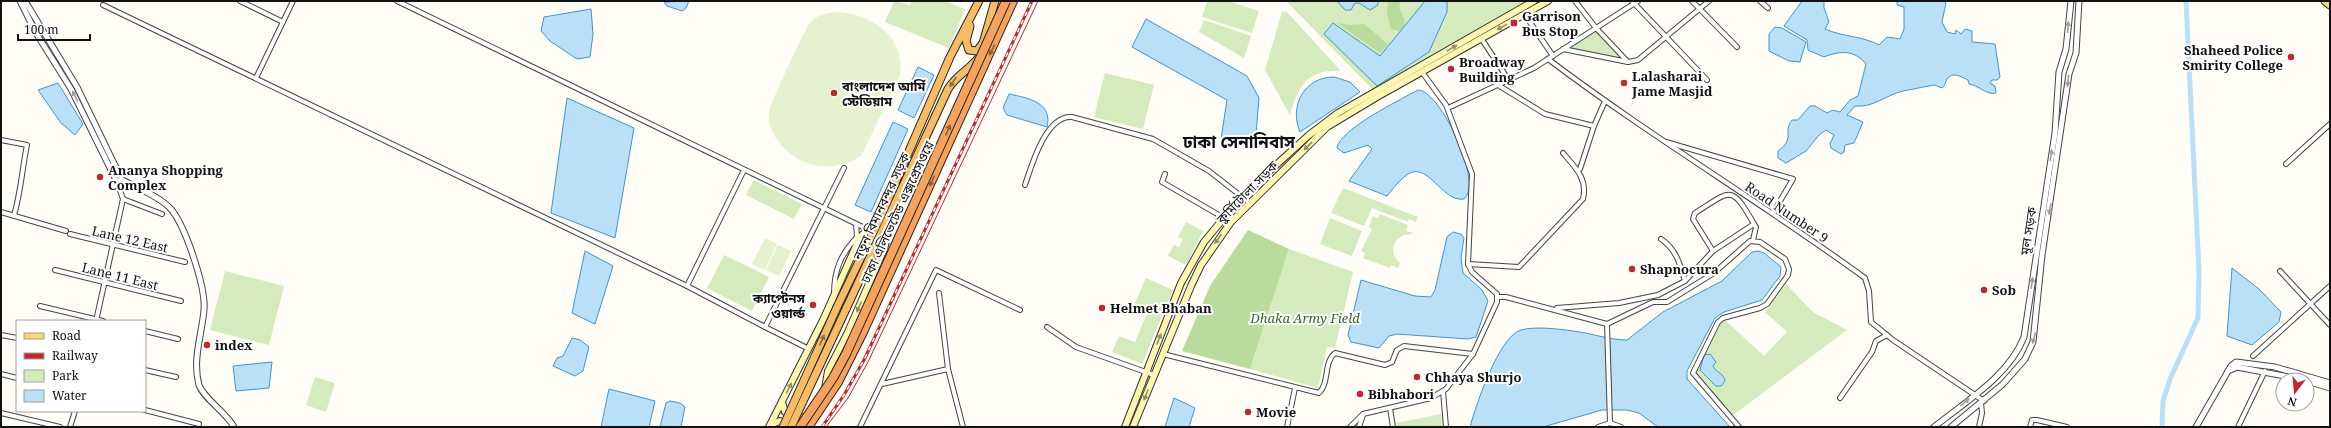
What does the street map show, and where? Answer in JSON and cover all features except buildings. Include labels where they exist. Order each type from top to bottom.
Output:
[{"type":"highway","name":"নতুন বিমানবন্দর সড়ক","points":[[783,427],[870,230],[878,220],[950,56],[975,13],[979,1]]},
{"type":"highway","name":"নতুন বিমানবন্দর সড়ক","points":[[791,427],[948,89],[956,77],[978,58],[995,1]]},
{"type":"highway","name":"ঢাকা এলিভেটেড এক্সপ্রেসওয়ে","points":[[800,427],[833,378],[846,354],[1006,1]]},
{"type":"highway","name":"ঢাকা এলিভেটেড এক্সপ্রেসওয়ে","points":[[808,427],[850,359],[998,37],[1013,1]]},
{"type":"highway","points":[[998,37],[1019,1]]},
{"type":"highway","points":[[975,13],[968,32],[967,46],[971,51],[977,51],[983,43]]},
{"type":"main road","name":"কুর্মিটোলা সড়ক","points":[[1125,427],[1181,283],[1204,242],[1223,217],[1242,196],[1309,135],[1338,114],[1534,1]]},
{"type":"main road","name":"কুর্মিটোলা সড়ক","points":[[1133,427],[1194,279],[1218,238],[1250,202],[1327,127],[1548,1]]},
{"type":"main road","points":[[2325,1],[2330,5]]},
{"type":"main road","points":[[805,427],[808,418],[824,393],[826,376],[884,249],[895,205]]},
{"type":"main road","points":[[771,425],[834,296],[860,237],[870,230]]},
{"type":"main road","points":[[801,364],[826,376]]},
{"type":"main road","points":[[782,402],[785,412],[793,416],[808,418]]},
{"type":"main road","points":[[771,425],[780,421],[796,427]]},
{"type":"street","points":[[20,1],[36,33],[72,89],[119,181],[159,199],[171,209],[186,238],[203,292],[204,310],[197,354],[199,384],[230,419],[234,427]]},
{"type":"street","points":[[25,1],[77,87],[119,181],[122,199],[97,320],[40,306]]},
{"type":"street","points":[[240,1],[283,22]]},
{"type":"street","points":[[256,78],[293,1]]},
{"type":"street","points":[[396,1],[870,230]]},
{"type":"street","points":[[1575,1],[1596,28],[1628,62]]},
{"type":"street","points":[[1692,1],[1738,47]]},
{"type":"street","points":[[1563,49],[1632,63],[1638,60],[1709,1]]},
{"type":"street","points":[[1760,1],[1768,8]]},
{"type":"street","name":"মূল সড়ক","points":[[1934,427],[1996,376],[2016,353],[2024,337],[2054,133],[2059,72],[2062,58],[2066,49],[2071,1]]},
{"type":"street","name":"মূল সড়ক","points":[[1950,427],[1982,402],[2016,370],[2031,348],[2036,331],[2046,235],[2069,74],[2076,46],[2079,1]]},
{"type":"street","points":[[1448,108],[1498,85],[1548,59],[1635,2],[1701,76],[1707,80]]},
{"type":"street","points":[[103,5],[687,286],[808,349]]},
{"type":"street","points":[[1525,15],[1553,56]]},
{"type":"street","points":[[1481,38],[1508,80]]},
{"type":"street","points":[[2062,58],[2072,61]]},
{"type":"street","name":"Road Number 9","points":[[1548,59],[1604,102],[1773,213],[1865,278],[1870,291],[1871,322],[1887,335],[1974,394],[1982,402]]},
{"type":"street","points":[[1350,427],[1363,414],[1431,398],[1443,392],[1473,354],[1495,307],[1497,297],[1493,290],[1472,272],[1468,264],[1472,174],[1448,108],[1422,72]]},
{"type":"street","points":[[1498,85],[1545,114],[1594,126]]},
{"type":"street","points":[[1580,169],[1594,126],[1604,102]]},
{"type":"street","points":[[1025,185],[1043,140],[1053,123],[1065,116],[1119,128],[1153,139],[1209,171],[1250,202]]},
{"type":"street","points":[[2286,164],[2330,124]]},
{"type":"street","points":[[1,140],[27,145],[22,167],[20,194],[14,215]]},
{"type":"street","points":[[1663,141],[1793,179],[1773,213]]},
{"type":"street","points":[[1468,264],[1519,267],[1583,199],[1584,185],[1581,175],[1563,153]]},
{"type":"street","points":[[765,327],[844,168]]},
{"type":"street","points":[[687,286],[744,170]]},
{"type":"street","points":[[1165,174],[1162,182],[1231,222]]},
{"type":"street","points":[[1497,297],[1506,297],[1553,308],[1608,324],[1653,302],[1668,302],[1698,284],[1723,266],[1743,246],[1753,240],[1756,227],[1739,199],[1730,194],[1724,195],[1695,213],[1693,219],[1713,251]]},
{"type":"street","points":[[122,199],[129,200],[162,214]]},
{"type":"street","points":[[1,212],[66,230]]},
{"type":"street","points":[[856,224],[858,230],[857,237]]},
{"type":"street","points":[[1553,308],[1619,303],[1658,295],[1684,281],[1713,251],[1754,224]]},
{"type":"street","points":[[834,296],[837,266],[844,252],[857,237],[870,230]]},
{"type":"street","name":"Lane 12 East","points":[[70,234],[185,262]]},
{"type":"street","points":[[2038,234],[2046,235]]},
{"type":"street","points":[[1661,239],[1668,244],[1676,254],[1684,281]]},
{"type":"street","points":[[1739,427],[1693,373],[1718,322],[1723,318],[1750,312],[1763,306],[1781,286],[1788,275],[1789,269],[1785,259],[1753,240]]},
{"type":"street","name":"Lane 11 East","points":[[55,270],[181,301]]},
{"type":"street","points":[[860,427],[936,270],[1020,310]]},
{"type":"street","points":[[2280,271],[2330,325]]},
{"type":"street","points":[[2253,356],[2330,286]]},
{"type":"street","points":[[939,293],[948,369],[963,427]]},
{"type":"street","points":[[1653,302],[1658,295]]},
{"type":"street","points":[[2029,302],[2038,303]]},
{"type":"street","points":[[1608,324],[1610,423]]},
{"type":"street","points":[[1047,327],[1076,347],[1154,375]]},
{"type":"street","points":[[146,331],[178,339]]},
{"type":"street","points":[[1,335],[16,338]]},
{"type":"street","points":[[1840,398],[1872,352],[1876,341],[1887,335]]},
{"type":"street","points":[[1163,354],[1319,393],[1324,388],[1330,357],[1335,353],[1385,365],[1392,362],[1397,350],[1404,346],[1473,354]]},
{"type":"street","points":[[2196,427],[2233,363],[2239,362],[2282,368],[2330,383]]},
{"type":"street","points":[[2228,371],[2237,367],[2275,373]]},
{"type":"street","points":[[882,384],[948,369]]},
{"type":"street","points":[[146,370],[176,377]]},
{"type":"street","points":[[2238,427],[2265,371]]},
{"type":"street","points":[[1,374],[16,378]]},
{"type":"street","points":[[2315,383],[2330,388]]},
{"type":"street","points":[[1287,427],[1296,388]]},
{"type":"street","points":[[1443,392],[1446,427]]},
{"type":"street","points":[[1978,427],[1982,413],[1982,402]]},
{"type":"street","points":[[1390,408],[1393,427]]},
{"type":"street","points":[[146,410],[200,424]]},
{"type":"street","points":[[70,427],[75,412]]},
{"type":"street","points":[[1,413],[60,427]]},
{"type":"street","points":[[1359,427],[1363,414]]},
{"type":"street","points":[[2030,427],[2032,420],[2036,420],[2067,427]]},
{"type":"street","points":[[1598,427],[1610,423],[1621,427]]},
{"type":"green space","points":[[894,1],[910,5],[912,1],[945,1],[965,9],[949,48],[885,22]]},
{"type":"green space","points":[[1207,1],[1228,1],[1259,11],[1252,33],[1202,17]]},
{"type":"green space","points":[[1286,1],[1528,1],[1375,92]]},
{"type":"green space","points":[[1388,1],[1401,1],[1399,8],[1405,20],[1404,26],[1399,31],[1391,29],[1387,14]]},
{"type":"green space","points":[[1286,11],[1341,71],[1320,73],[1312,76],[1306,81],[1297,95],[1290,115],[1265,70],[1282,12]]},
{"type":"green space","name":"বাংলাদেশ আর্মি স্টেডিয়াম","points":[[837,12],[850,13],[862,17],[873,22],[884,30],[892,39],[897,49],[900,61],[900,75],[861,156],[850,162],[839,165],[816,165],[795,157],[778,141],[770,127],[769,112],[788,66],[811,21],[817,17]]},
{"type":"green space","points":[[1204,20],[1251,36],[1244,58],[1199,32]]},
{"type":"green space","points":[[1337,23],[1351,25],[1364,24],[1388,44],[1380,53]]},
{"type":"green space","points":[[1595,29],[1625,60],[1566,49]]},
{"type":"green space","points":[[1105,73],[1154,85],[1143,129],[1094,117]]},
{"type":"green space","points":[[754,180],[802,204],[794,219],[746,195]]},
{"type":"green space","points":[[1343,188],[1418,217],[1416,222],[1409,219],[1408,222],[1372,208],[1364,226],[1331,213]]},
{"type":"green space","points":[[1380,214],[1408,225],[1406,231],[1413,233],[1402,236],[1395,242],[1393,250],[1395,257],[1400,263],[1398,268],[1391,265],[1390,268],[1363,258],[1365,253],[1361,251],[1372,229],[1369,227],[1373,216],[1378,218]]},
{"type":"green space","points":[[1330,218],[1362,231],[1352,256],[1320,244]]},
{"type":"green space","points":[[1186,222],[1203,231],[1186,265],[1168,256],[1174,245],[1179,247],[1183,239],[1178,237]]},
{"type":"green space","points":[[1248,230],[1289,249],[1250,369],[1182,351],[1210,286]]},
{"type":"green space","points":[[765,238],[777,244],[765,270],[752,264]]},
{"type":"green space","points":[[778,245],[791,251],[779,276],[766,270]]},
{"type":"green space","name":"Dhaka Army Field","points":[[1289,249],[1353,272],[1335,348],[1327,347],[1318,388],[1250,369]]},
{"type":"green space","points":[[724,255],[769,277],[752,311],[707,288]]},
{"type":"green space","points":[[225,271],[284,286],[269,345],[210,330]]},
{"type":"green space","points":[[1146,278],[1173,290],[1142,364],[1112,352],[1119,336],[1135,342],[1148,311],[1134,305]]},
{"type":"green space","points":[[1786,284],[1813,312],[1847,330],[1732,416],[1696,375],[1697,371],[1720,324],[1725,320],[1764,356],[1787,332],[1765,312]]},
{"type":"green space","points":[[315,377],[335,383],[326,412],[306,405]]},
{"type":"green space","points":[[1441,414],[1443,427],[1397,427],[1396,423]]},
{"type":"water","points":[[689,1],[686,8],[682,11],[667,6],[664,2]]},
{"type":"water","points":[[1337,1],[1378,1],[1378,5],[1370,10],[1359,3],[1355,3],[1351,10],[1345,10]]},
{"type":"water","points":[[1425,1],[1447,1],[1447,12],[1429,52],[1377,86],[1324,34],[1333,23],[1380,56]]},
{"type":"water","points":[[1802,1],[1824,1],[1824,8],[1829,22],[1825,29],[1879,45],[1887,37],[1900,39],[1904,29],[1904,7],[1897,5],[1897,1],[1943,1],[1946,3],[1942,22],[1947,32],[1955,34],[1956,30],[1961,34],[1965,29],[1972,31],[1972,42],[1995,44],[2000,77],[1997,80],[1992,80],[1990,83],[1995,86],[1996,93],[1993,94],[1986,92],[1969,84],[1968,80],[1960,76],[1952,75],[1947,79],[1942,88],[1934,85],[1903,91],[1868,105],[1855,106],[1847,115],[1863,122],[1854,143],[1845,145],[1844,152],[1841,154],[1831,148],[1830,144],[1834,135],[1826,130],[1819,135],[1806,151],[1786,163],[1778,158],[1778,151],[1788,139],[1788,128],[1792,120],[1798,120],[1810,106],[1815,106],[1827,113],[1833,110],[1840,112],[1850,100],[1858,96],[1866,64],[1861,59],[1851,54],[1835,53],[1824,57],[1808,50],[1807,40],[1784,26]]},
{"type":"water","points":[[591,9],[593,34],[590,57],[577,59],[550,41],[541,31],[544,17]]},
{"type":"water","points":[[1146,19],[1247,76],[1259,98],[1255,146],[1221,139],[1227,100],[1132,47]]},
{"type":"water","points":[[1775,27],[1782,28],[1806,42],[1800,62],[1789,61],[1769,51],[1769,34]]},
{"type":"water","points":[[918,67],[934,75],[914,118],[898,110]]},
{"type":"water","points":[[1334,77],[1350,82],[1360,92],[1300,132],[1296,112],[1302,95],[1314,82],[1323,78]]},
{"type":"water","points":[[58,83],[83,124],[75,135],[61,123],[38,90]]},
{"type":"water","points":[[1418,90],[1427,94],[1438,105],[1457,139],[1464,158],[1468,176],[1469,190],[1464,199],[1456,198],[1448,194],[1420,172],[1412,172],[1404,177],[1387,196],[1349,181],[1372,149],[1368,145],[1344,153],[1337,148],[1341,140],[1348,132],[1359,124]]},
{"type":"water","points":[[1009,94],[1024,97],[1038,103],[1043,107],[1048,119],[1047,127],[1007,115],[1003,108]]},
{"type":"water","points":[[567,98],[634,128],[615,238],[551,213]]},
{"type":"water","points":[[893,122],[908,129],[871,212],[855,205]]},
{"type":"water","points":[[1453,232],[1461,234],[1464,238],[1461,258],[1463,273],[1482,290],[1488,301],[1476,337],[1468,339],[1397,334],[1389,336],[1379,348],[1351,342],[1348,335],[1361,280],[1415,296],[1431,297],[1435,290],[1447,237]]},
{"type":"water","points":[[585,251],[613,266],[595,324],[572,313]]},
{"type":"water","points":[[1758,251],[1764,253],[1781,267],[1780,276],[1762,300],[1724,312],[1715,318],[1687,371],[1687,379],[1730,427],[1658,427],[1639,413],[1627,410],[1602,410],[1543,427],[1470,427],[1477,403],[1497,358],[1513,335],[1521,330],[1533,328],[1561,329],[1627,340],[1663,312],[1722,281],[1752,252]]},
{"type":"water","points":[[2232,268],[2259,289],[2281,312],[2279,322],[2252,345],[2227,336]]},
{"type":"water","points":[[572,338],[580,340],[589,347],[583,371],[575,376],[553,366],[557,358],[563,356]]},
{"type":"water","points":[[1710,354],[1716,362],[1713,366],[1714,368],[1722,375],[1725,381],[1721,386],[1716,386],[1700,370],[1704,355]]},
{"type":"water","points":[[272,362],[269,388],[236,391],[233,366]]},
{"type":"water","points":[[609,389],[655,401],[649,427],[601,427]]},
{"type":"water","points":[[1174,398],[1195,408],[1189,427],[1165,427]]},
{"type":"water","points":[[670,401],[680,403],[685,407],[681,427],[660,427],[666,403]]},
{"type":"waterway","points":[[2162,427],[2163,401],[2170,379],[2198,318],[2199,272],[2186,1]]},
{"type":"tram line","points":[[826,427],[848,398],[868,362],[1038,1]]},
{"type":"railway","points":[[822,427],[844,395],[864,360],[1032,1]]},
{"type":"place","name":"Garrison Bus Stop","points":[[1514,23]]},
{"type":"place","name":"Shaheed Police Smirity College","points":[[2291,57]]},
{"type":"place","name":"Broadway Building","points":[[1451,69]]},
{"type":"place","name":"Lalasharai Jame Masjid","points":[[1624,83]]},
{"type":"place","name":"বাংলাদেশ আর্মি স্টেডিয়াম","points":[[834,93]]},
{"type":"place","name":"Ananya Shopping Complex","points":[[100,177]]},
{"type":"place","name":"Shapnocura","points":[[1632,269]]},
{"type":"place","name":"Sob","points":[[1984,290]]},
{"type":"place","name":"ক্যাপ্টেনস ওয়ার্ল্ড","points":[[813,305]]},
{"type":"place","name":"Helmet Bhaban","points":[[1102,308]]},
{"type":"place","name":"index","points":[[207,345]]},
{"type":"place","name":"Chhaya Shurjo","points":[[1417,377]]},
{"type":"place","name":"Bibhabori","points":[[1360,394]]},
{"type":"place","name":"Movie","points":[[1248,412]]},
{"type":"district","name":"ঢাকা সেনানিবাস","points":[[1239,141]]}]
